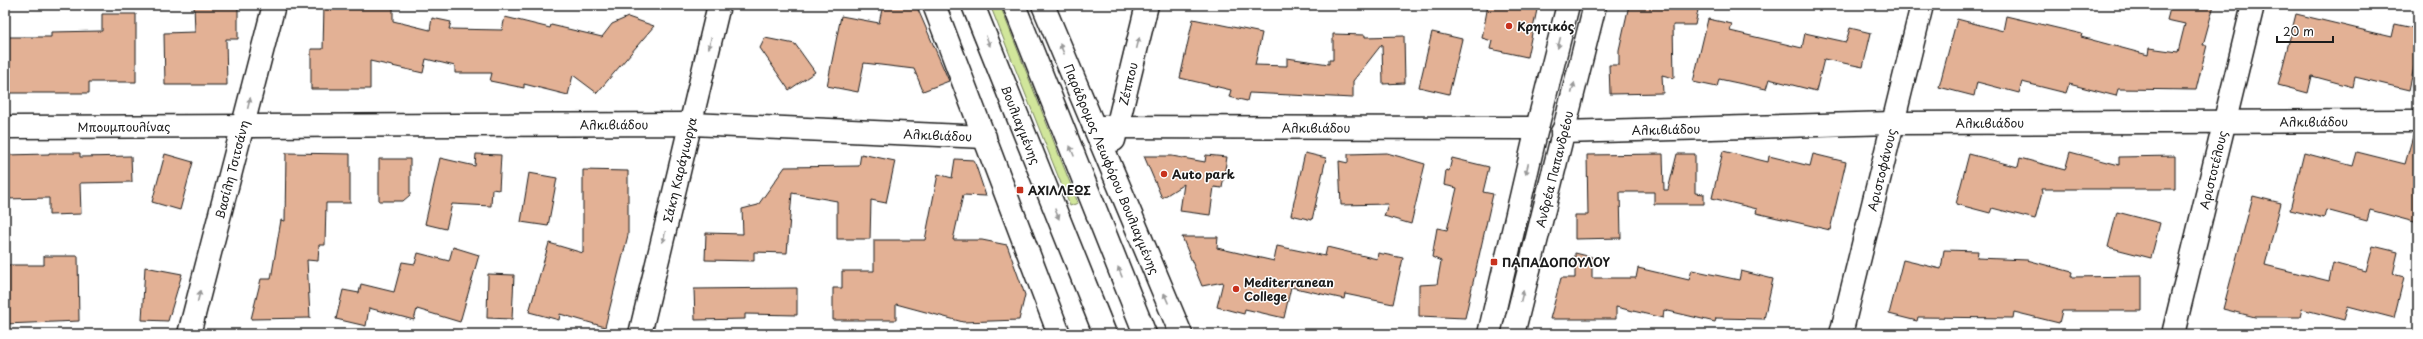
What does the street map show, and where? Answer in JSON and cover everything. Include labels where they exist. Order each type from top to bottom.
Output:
[{"type":"street","name":"Βασίλη Τσιτσάνη","points":[[189,334],[274,5]]},
{"type":"street","name":"Σάκη Καράγιωργα","points":[[640,334],[692,124],[719,5]]},
{"type":"street","points":[[934,5],[1059,334]]},
{"type":"street","name":"Βουλιαγμένης","points":[[973,5],[1105,334]]},
{"type":"street","points":[[1014,5],[1146,333]]},
{"type":"street","name":"Παράδρομος Λεωφόρου Βουλιαγμένης","points":[[1043,5],[1182,334]]},
{"type":"street","name":"Ζέππου","points":[[1109,162],[1148,5]]},
{"type":"street","name":"Ανδρέα Παπανδρέου","points":[[1489,334],[1537,128],[1568,5]]},
{"type":"street","name":"Ανδρέα Παπανδρέου","points":[[1513,334],[1562,132],[1595,5]]},
{"type":"street","name":"Αριστοφάνους","points":[[1841,334],[1922,5]]},
{"type":"street","name":"Αριστοτέλους","points":[[2173,334],[2253,5]]},
{"type":"street","name":"Αλκιβιάδου","points":[[1562,132],[1892,123],[2418,121]]},
{"type":"street","name":"Αλκιβιάδου","points":[[243,126],[692,124],[985,137]]},
{"type":"street","name":"Μπουμπουλίνας","points":[[5,127],[243,126]]},
{"type":"street","name":"Αλκιβιάδου","points":[[1094,127],[1537,128]]},
{"type":"green space","points":[[990,5],[1000,5],[1078,203],[1070,206]]},
{"type":"building","points":[[194,5],[238,5],[238,39],[226,39],[227,85],[165,85],[164,33],[195,32]]},
{"type":"building","points":[[324,5],[393,5],[393,21],[430,30],[432,18],[451,22],[449,29],[502,30],[505,17],[550,28],[551,25],[602,37],[612,24],[628,17],[654,26],[597,93],[573,75],[568,95],[524,84],[524,88],[490,81],[492,73],[455,73],[455,66],[426,59],[423,73],[370,61],[370,89],[311,89],[311,49],[323,49]]},
{"type":"building","points":[[883,5],[916,5],[949,81],[923,91],[914,69],[864,63],[858,92],[827,86],[841,16],[879,23]]},
{"type":"building","name":"Κρητικός","points":[[1488,5],[1538,5],[1527,57],[1490,49],[1492,41],[1482,38]]},
{"type":"building","points":[[1629,5],[1699,5],[1695,25],[1673,25],[1674,78],[1662,75],[1663,93],[1610,94],[1609,65],[1619,65],[1619,50]]},
{"type":"building","points":[[2171,5],[2214,5],[2203,45],[2207,45],[2196,90],[2118,89],[2116,96],[2069,84],[2066,93],[2022,82],[2019,93],[1977,82],[1974,96],[1939,87],[1957,19],[2003,31],[2006,16],[2082,34],[2081,37],[2148,55],[2149,48],[2178,52],[2185,24],[2167,20]]},
{"type":"building","points":[[102,14],[136,14],[136,82],[89,82],[89,93],[5,93],[5,37],[51,37],[51,32],[102,31]]},
{"type":"building","points":[[2296,14],[2392,37],[2395,24],[2418,29],[2418,49],[2409,90],[2355,77],[2353,87],[2312,76],[2308,93],[2278,85]]},
{"type":"building","points":[[1193,19],[1262,33],[1255,65],[1287,66],[1287,58],[1329,64],[1329,60],[1333,60],[1333,34],[1365,35],[1365,37],[1404,36],[1405,83],[1383,84],[1382,44],[1353,81],[1353,98],[1249,93],[1247,101],[1229,97],[1231,90],[1180,78]]},
{"type":"building","points":[[1708,19],[1732,24],[1730,31],[1802,48],[1805,33],[1846,42],[1850,28],[1871,33],[1863,67],[1824,59],[1816,91],[1769,79],[1766,89],[1719,79],[1717,87],[1693,82]]},
{"type":"building","points":[[1432,32],[1462,39],[1449,94],[1419,87]]},
{"type":"building","points":[[765,38],[795,44],[815,72],[789,90],[760,48]]},
{"type":"building","points":[[2413,136],[2418,136],[2418,223],[2370,210],[2367,221],[2326,210],[2324,218],[2290,210],[2304,153],[2353,166],[2357,152],[2405,164]]},
{"type":"building","points":[[1723,151],[1768,162],[1769,156],[1810,166],[1813,154],[1846,162],[1830,230],[1756,213],[1757,209],[1712,198]]},
{"type":"building","points":[[2070,152],[2119,165],[2119,157],[2175,156],[2175,189],[2041,189],[2042,193],[2035,219],[1992,208],[1990,213],[1956,204],[1969,154],[2018,167],[2020,158],[2065,170]]},
{"type":"building","points":[[80,153],[80,157],[131,156],[132,182],[80,183],[81,214],[49,215],[49,198],[5,199],[5,155]]},
{"type":"building","points":[[286,153],[350,154],[350,203],[326,203],[325,245],[319,245],[318,261],[307,260],[310,318],[251,319],[261,279],[271,279],[281,220],[285,221]]},
{"type":"building","points":[[1305,153],[1326,158],[1312,220],[1291,215]]},
{"type":"building","points":[[1387,153],[1425,164],[1411,224],[1384,216],[1388,204],[1341,205],[1339,161],[1348,163],[1348,154]]},
{"type":"building","points":[[165,154],[193,162],[180,210],[152,202]]},
{"type":"building","points":[[476,154],[501,155],[499,190],[492,189],[491,206],[452,204],[446,229],[425,224],[440,158],[475,166]]},
{"type":"building","points":[[861,154],[895,161],[886,203],[871,200],[870,239],[837,239],[837,201],[792,193],[787,253],[754,252],[754,261],[705,260],[706,233],[743,234],[742,209],[758,205],[785,167],[859,166]]},
{"type":"building","points":[[1663,154],[1664,190],[1668,190],[1677,154],[1695,154],[1695,193],[1704,194],[1704,204],[1654,204],[1654,192],[1620,192],[1621,238],[1575,239],[1575,215],[1588,215],[1587,155]]},
{"type":"building","points":[[1206,155],[1227,157],[1222,188],[1214,187],[1210,215],[1180,211],[1184,184],[1162,198],[1144,156],[1172,156],[1205,162]]},
{"type":"building","points":[[1452,158],[1489,167],[1483,192],[1493,194],[1465,318],[1419,316],[1419,285],[1437,284],[1441,261],[1432,257],[1437,228],[1447,230],[1457,188],[1444,185],[1446,170],[1449,171]]},
{"type":"building","points":[[379,159],[410,159],[410,195],[403,201],[379,201]]},
{"type":"building","points":[[955,159],[974,160],[986,196],[963,195],[953,240],[982,240],[1007,245],[1025,295],[1019,320],[963,322],[896,304],[896,320],[833,320],[833,288],[842,288],[842,271],[874,271],[874,240],[925,240],[938,174],[952,178]]},
{"type":"building","points":[[583,170],[628,171],[628,235],[605,327],[560,314],[559,320],[529,312],[549,243],[583,253]]},
{"type":"building","points":[[529,173],[557,178],[548,226],[521,222]]},
{"type":"building","points":[[2253,196],[2281,203],[2265,265],[2329,281],[2333,263],[2366,272],[2373,246],[2398,252],[2393,274],[2404,277],[2394,318],[2348,306],[2344,320],[2302,309],[2300,317],[2255,317],[2223,309]]},
{"type":"building","points":[[2117,212],[2160,223],[2151,258],[2108,247]]},
{"type":"building","points":[[1182,237],[1218,237],[1217,248],[1274,261],[1277,246],[1325,256],[1327,247],[1377,259],[1378,253],[1403,258],[1393,304],[1345,294],[1344,299],[1291,287],[1284,318],[1245,309],[1244,314],[1217,307],[1223,282],[1202,286]]},
{"type":"building","points":[[453,247],[479,255],[460,322],[417,309],[414,320],[369,308],[366,326],[336,319],[343,290],[359,293],[361,284],[394,292],[402,262],[415,264],[418,253],[449,261]]},
{"type":"building","points":[[1944,250],[1978,251],[1977,258],[2027,260],[2072,272],[2071,277],[2142,276],[2142,311],[2062,311],[2059,323],[2014,312],[2013,318],[1918,317],[1917,321],[1889,314],[1903,260],[1941,269]]},
{"type":"building","points":[[1575,253],[1592,257],[1592,278],[1636,278],[1638,268],[1689,280],[1692,270],[1739,280],[1741,271],[1773,279],[1764,319],[1716,318],[1715,322],[1664,310],[1663,318],[1616,307],[1616,319],[1550,319],[1561,278],[1575,278]]},
{"type":"building","points":[[44,256],[78,256],[79,321],[5,324],[5,265],[44,265]]},
{"type":"building","points":[[145,267],[182,274],[168,321],[142,320]]},
{"type":"building","points":[[488,274],[514,275],[512,319],[487,318]]},
{"type":"building","points":[[797,288],[797,315],[745,314],[745,319],[695,320],[694,289]]},
{"type":"place","name":"Κρητικός","points":[[1509,26]]},
{"type":"place","name":"Auto park","points":[[1164,174]]},
{"type":"place","name":"ΑΧΙΛΛΕΩΣ","points":[[1020,190]]},
{"type":"place","name":"ΠΑΠΑΔΟΠΟΥΛΟΥ","points":[[1494,262]]},
{"type":"place","name":"Mediterranean College","points":[[1236,289]]}]
